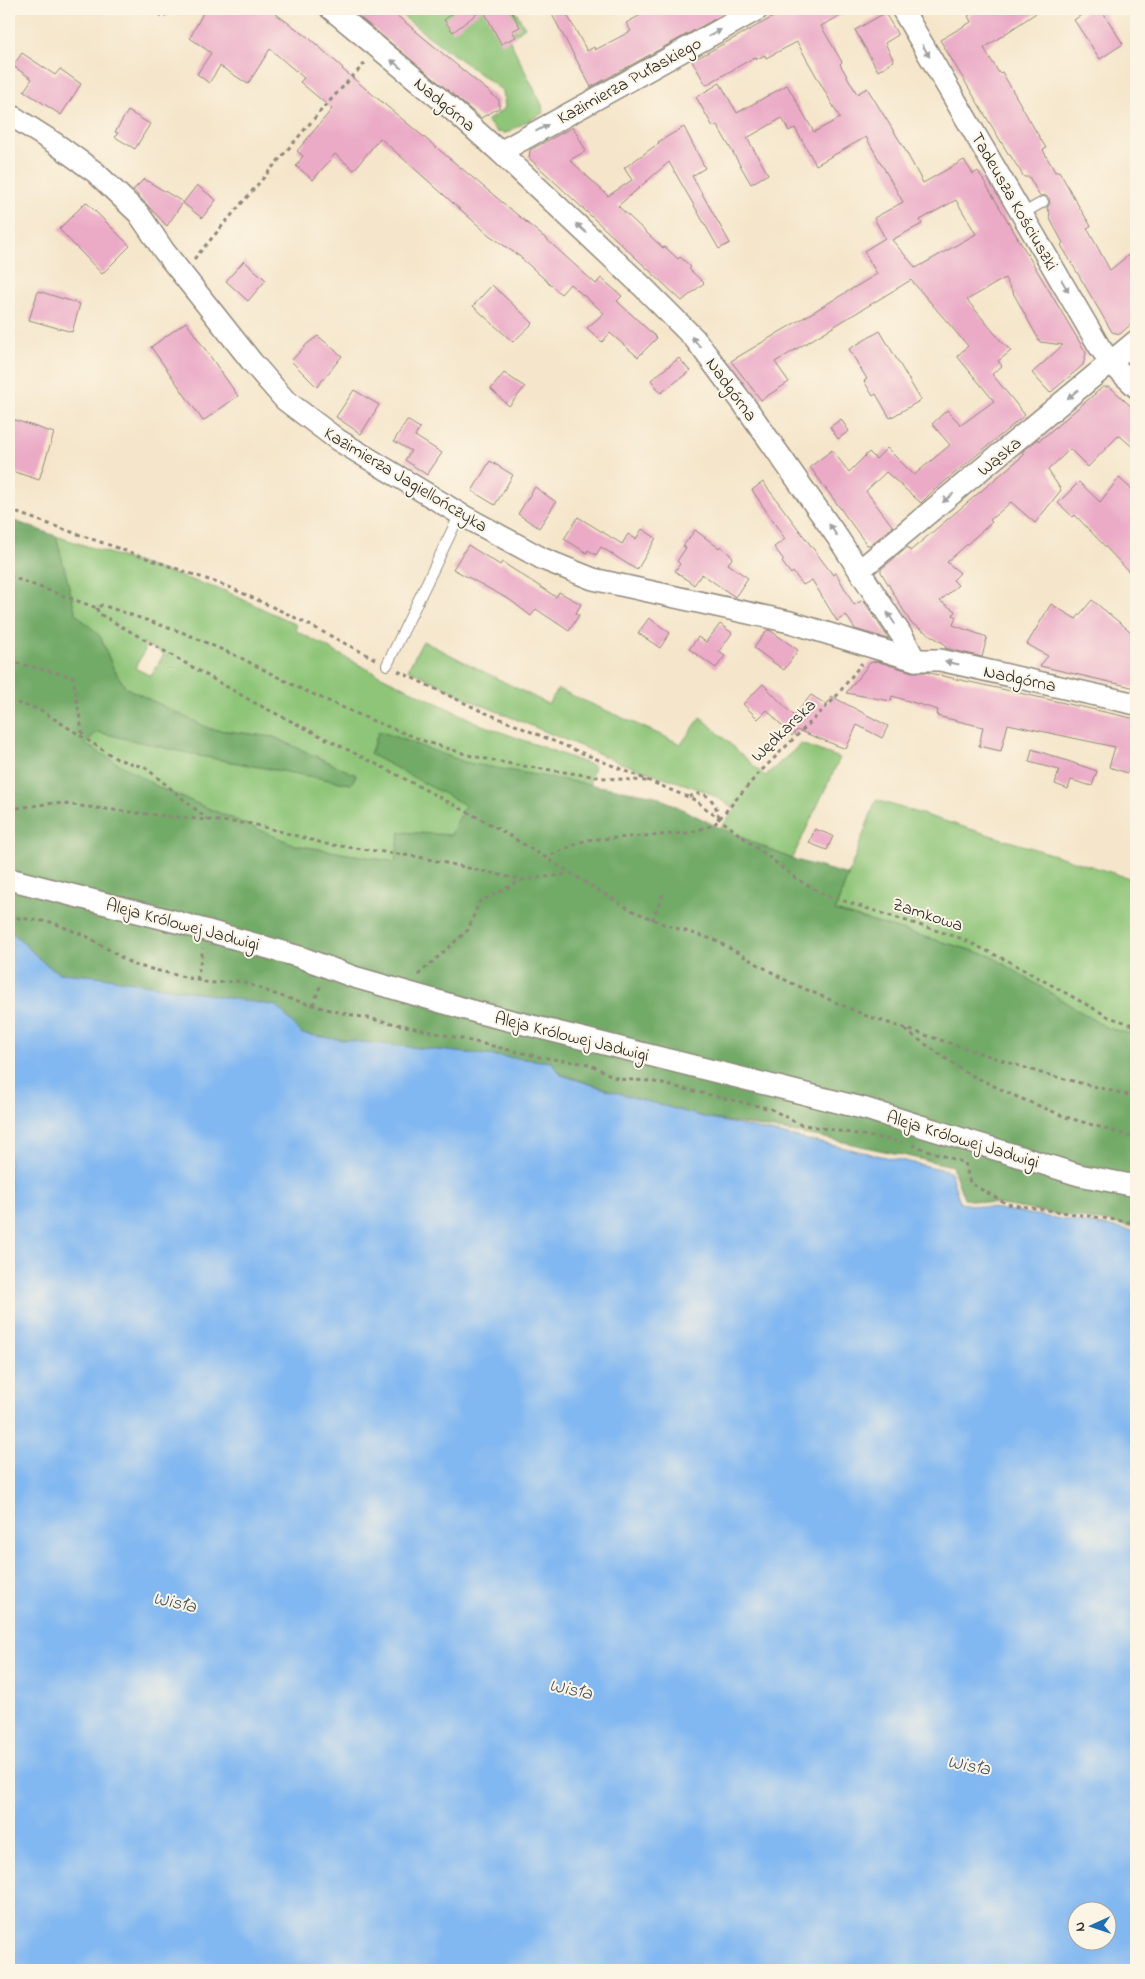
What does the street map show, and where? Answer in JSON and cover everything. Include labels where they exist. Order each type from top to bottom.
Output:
[{"type":"street","name":"Nadgórna","points":[[331,9],[440,99],[500,152],[642,286],[695,339],[743,403],[860,570],[904,639],[915,663],[940,660],[1108,701],[1136,704]]},
{"type":"street","name":"Kazimierza Pułaskiego","points":[[500,152],[758,9]]},
{"type":"street","name":"Tadeusza Kościuszki","points":[[902,9],[1099,346],[1111,363],[1136,387]]},
{"type":"street","name":"Kazimierza Jagiellończyka","points":[[9,114],[95,172],[139,214],[164,251],[252,362],[285,400],[338,440],[460,514],[543,559],[593,579],[790,622],[915,663]]},
{"type":"street","name":"Wąska","points":[[860,570],[1136,341]]},
{"type":"street","name":"Aleja Królowej Jadwigi","points":[[9,879],[207,930],[300,957],[354,977],[400,990],[628,1050],[866,1109],[1080,1175],[1136,1186]]},
{"type":"lane","points":[[1022,214],[1044,202]]},
{"type":"lane","points":[[387,665],[460,514]]},
{"type":"path","points":[[196,257],[324,107],[378,49]]},
{"type":"path","points":[[9,510],[229,587],[292,616],[479,710],[689,797],[696,793],[701,793],[711,799],[717,807],[720,818]]},
{"type":"path","points":[[9,576],[97,608],[102,605],[184,633],[371,720],[463,754],[516,765],[575,774],[652,782]]},
{"type":"path","points":[[97,608],[98,613],[255,704],[492,824],[570,874],[631,910],[652,920],[715,940],[789,982],[867,1016],[1041,1073],[1136,1096]]},
{"type":"path","name":"Wędkarska","points":[[544,858],[586,840],[688,833],[714,826],[758,774],[835,698],[863,660]]},
{"type":"path","points":[[9,661],[73,677],[84,738]]},
{"type":"path","points":[[9,701],[39,710],[117,759],[146,768],[208,820]]},
{"type":"path","name":"Zamkowa","points":[[689,797],[708,808],[797,879],[825,895],[960,938],[1008,961],[1109,1017],[1136,1026]]},
{"type":"path","points":[[9,809],[55,803],[253,824],[326,844],[419,857],[522,880],[570,874]]},
{"type":"path","points":[[400,990],[468,930],[479,902],[522,880]]},
{"type":"path","points":[[652,920],[664,892]]},
{"type":"path","points":[[9,915],[51,922],[88,936],[134,965],[210,983],[241,981],[277,995],[333,1011],[540,1057],[589,1064],[618,1080],[650,1081],[771,1109],[799,1124],[902,1142],[966,1163],[970,1182],[1008,1204],[1136,1223]]},
{"type":"path","points":[[197,980],[207,930]]},
{"type":"path","points":[[902,1028],[965,1072],[1015,1096],[1066,1117],[1136,1138]]},
{"type":"green space","points":[[394,9],[514,9],[525,27],[509,39],[542,105],[543,113],[506,133],[497,132],[487,121],[505,108],[503,91]]},
{"type":"green space","points":[[9,519],[56,536],[76,614],[100,636],[113,668],[126,688],[210,729],[274,737],[356,775],[351,784],[200,756],[97,732],[85,744],[160,788],[295,845],[395,862],[400,832],[451,835],[465,805],[370,754],[379,731],[467,763],[656,796],[720,828],[792,859],[848,875],[835,911],[991,956],[1107,1028],[1136,1035],[1136,1227],[964,1199],[952,1166],[820,1137],[707,1118],[621,1094],[561,1074],[552,1062],[301,1034],[277,1006],[96,976],[59,973],[44,963],[14,934],[9,933]]},
{"type":"green space","points":[[56,536],[225,591],[297,625],[295,630],[367,669],[482,725],[594,766],[589,785],[467,763],[379,731],[370,754],[466,805],[451,835],[400,832],[396,862],[295,845],[160,788],[84,745],[97,732],[200,756],[351,784],[356,775],[274,737],[210,729],[126,688],[113,668],[100,636],[76,614]],"holes":[[[143,643],[164,654],[151,676],[135,668],[145,650]]]},
{"type":"green space","points":[[423,641],[548,704],[558,689],[681,744],[701,717],[765,776],[801,744],[840,758],[792,859],[720,828],[736,809],[705,791],[618,762],[477,703],[408,669]]},
{"type":"green space","points":[[876,800],[1136,880],[1136,1035],[1107,1028],[991,956],[835,911]]},
{"type":"water","name":"Wisła","points":[[9,933],[14,934],[44,963],[59,973],[96,976],[277,1006],[302,1034],[342,1040],[552,1062],[561,1075],[707,1118],[950,1171],[960,1203],[1136,1231],[1136,1970],[9,1970]]},
{"type":"building","points":[[205,9],[269,9],[309,38],[342,69],[544,237],[596,284],[601,278],[622,296],[617,301],[657,338],[638,357],[610,333],[602,342],[587,328],[604,313],[570,284],[561,294],[519,256],[489,235],[380,138],[354,170],[335,154],[313,180],[296,166],[303,156],[297,151],[332,109],[300,82],[304,78],[270,49],[248,84],[220,66],[209,83],[197,74],[211,53],[190,38]]},
{"type":"building","points":[[350,9],[389,9],[499,100],[499,108],[481,118]]},
{"type":"building","points":[[458,9],[483,9],[453,32],[444,20]]},
{"type":"building","points":[[483,9],[510,9],[520,27],[512,31],[516,37],[501,44]]},
{"type":"building","points":[[549,9],[564,9],[587,51],[594,47],[595,50],[631,31],[626,23],[652,9],[733,9],[591,87]]},
{"type":"building","points":[[788,9],[853,9],[821,26],[842,62],[840,64],[857,94],[867,88],[903,146],[923,183],[964,160],[973,174],[978,171],[1086,353],[1083,365],[1050,393],[1032,373],[1063,345],[1040,342],[1005,278],[967,300],[1011,351],[998,361],[1002,366],[992,374],[1025,415],[921,503],[886,472],[866,491],[893,527],[870,545],[867,545],[810,467],[832,450],[849,472],[869,452],[876,459],[887,448],[914,475],[950,445],[932,424],[947,410],[961,425],[994,401],[957,356],[968,346],[911,280],[775,362],[789,382],[761,400],[731,361],[877,274],[864,251],[885,238],[874,218],[903,202],[866,137],[816,165],[795,128],[789,131],[782,118],[747,138],[768,174],[751,184],[717,125],[713,127],[696,97],[720,83],[737,113],[787,85],[814,132],[840,118],[797,42],[766,58],[765,55],[757,59],[755,57],[706,85],[692,61]],"holes":[[[956,200],[976,234],[916,268],[892,240],[922,224],[920,220]]]},
{"type":"building","points":[[979,9],[1042,9],[984,48],[999,73],[1002,72],[1046,148],[1043,150],[1055,172],[1059,171],[1091,226],[1087,228],[1110,270],[1136,249],[1136,320],[1120,334],[1112,332],[1061,245],[1063,243],[1049,217],[1050,213],[1047,208],[1050,203],[1049,198],[1044,195],[1040,196],[1029,177],[1024,177],[940,40],[971,22],[968,16]]},
{"type":"building","points":[[1090,9],[1101,9],[1123,44],[1100,59],[1074,20]]},
{"type":"building","points":[[885,13],[898,35],[885,43],[894,61],[878,71],[855,30]]},
{"type":"building","points":[[22,53],[55,75],[60,69],[81,84],[61,115],[24,91],[32,79],[13,66]]},
{"type":"building","points":[[128,111],[150,124],[135,149],[115,137],[118,133],[115,132]]},
{"type":"building","points":[[573,127],[586,151],[570,160],[608,196],[632,180],[624,168],[658,142],[684,127],[705,168],[692,176],[730,243],[719,249],[669,162],[618,206],[663,248],[665,247],[678,259],[680,257],[691,267],[689,269],[704,283],[682,301],[529,158],[530,150]]},
{"type":"building","points":[[144,179],[183,202],[167,226],[133,190]]},
{"type":"building","points":[[197,185],[216,200],[202,218],[183,203]]},
{"type":"building","points":[[86,202],[130,246],[102,274],[59,229]]},
{"type":"building","points":[[244,261],[266,280],[248,301],[226,281]]},
{"type":"building","points":[[492,285],[533,323],[513,342],[473,306]]},
{"type":"building","points":[[38,291],[80,304],[72,332],[29,320]]},
{"type":"building","points":[[186,322],[238,396],[203,421],[151,347]]},
{"type":"building","points":[[880,331],[921,400],[890,418],[876,394],[873,396],[864,381],[867,379],[849,349]]},
{"type":"building","points":[[318,336],[342,356],[317,387],[291,361],[308,343]]},
{"type":"building","points":[[679,358],[690,371],[661,393],[651,380]]},
{"type":"building","points":[[504,373],[525,387],[509,406],[491,389]]},
{"type":"building","points":[[1103,387],[1110,387],[1136,411],[1136,450],[1120,436],[1117,437],[1088,467],[1070,449],[1048,470],[1061,490],[1035,523],[1011,502],[990,520],[992,522],[947,562],[960,573],[953,580],[958,585],[940,601],[955,611],[953,615],[956,617],[953,625],[987,637],[982,657],[945,648],[946,645],[911,623],[881,569],[908,547],[910,551],[1025,454],[1022,452],[1038,439],[1039,441]]},
{"type":"building","points":[[354,390],[379,405],[361,434],[336,417]]},
{"type":"building","points":[[9,418],[54,433],[39,480],[9,470]]},
{"type":"building","points":[[841,419],[849,431],[838,439],[830,427]]},
{"type":"building","points":[[407,420],[420,428],[415,436],[442,453],[427,475],[405,460],[411,451],[394,441]]},
{"type":"building","points":[[490,461],[513,475],[495,505],[472,491]]},
{"type":"building","points":[[1119,478],[1136,493],[1136,579],[1075,515],[1073,517],[1058,503],[1079,482],[1100,502]]},
{"type":"building","points":[[763,482],[833,575],[836,573],[854,605],[863,600],[889,639],[855,629],[846,615],[837,621],[812,580],[803,585],[793,572],[791,574],[782,562],[784,560],[774,547],[785,539],[752,490]]},
{"type":"building","points":[[535,487],[556,502],[539,528],[518,514]]},
{"type":"building","points":[[578,517],[622,544],[628,534],[636,539],[642,529],[656,538],[637,570],[601,547],[596,555],[588,550],[587,553],[564,539]]},
{"type":"building","points":[[695,530],[733,557],[728,564],[748,578],[735,597],[702,574],[694,585],[675,571],[680,564],[677,561],[686,548],[683,546]]},
{"type":"building","points":[[468,545],[500,565],[502,562],[556,597],[559,592],[581,604],[576,613],[579,615],[569,631],[536,609],[531,616],[510,600],[453,569]]},
{"type":"building","points":[[1092,600],[1136,636],[1136,688],[1040,666],[1048,656],[1027,644],[1051,604],[1076,619]]},
{"type":"building","points":[[649,618],[670,633],[660,648],[638,633]]},
{"type":"building","points":[[720,624],[732,633],[719,652],[725,656],[716,668],[689,649],[698,637],[706,642]]},
{"type":"building","points":[[767,630],[798,650],[784,670],[754,648]]},
{"type":"building","points":[[876,661],[912,672],[925,672],[1136,719],[1136,754],[1127,773],[1109,767],[1115,747],[1008,724],[1001,751],[979,746],[983,727],[937,716],[938,710],[892,696],[891,701],[846,693],[870,663]]},
{"type":"building","points":[[763,684],[794,716],[811,695],[827,705],[831,696],[888,726],[882,738],[857,725],[846,749],[797,730],[792,736],[767,710],[758,719],[743,704]]},
{"type":"building","points":[[1032,749],[1097,771],[1092,786],[1071,780],[1068,789],[1055,784],[1059,770],[1029,762]]},
{"type":"building","points":[[815,829],[833,836],[827,850],[809,843]]}]
